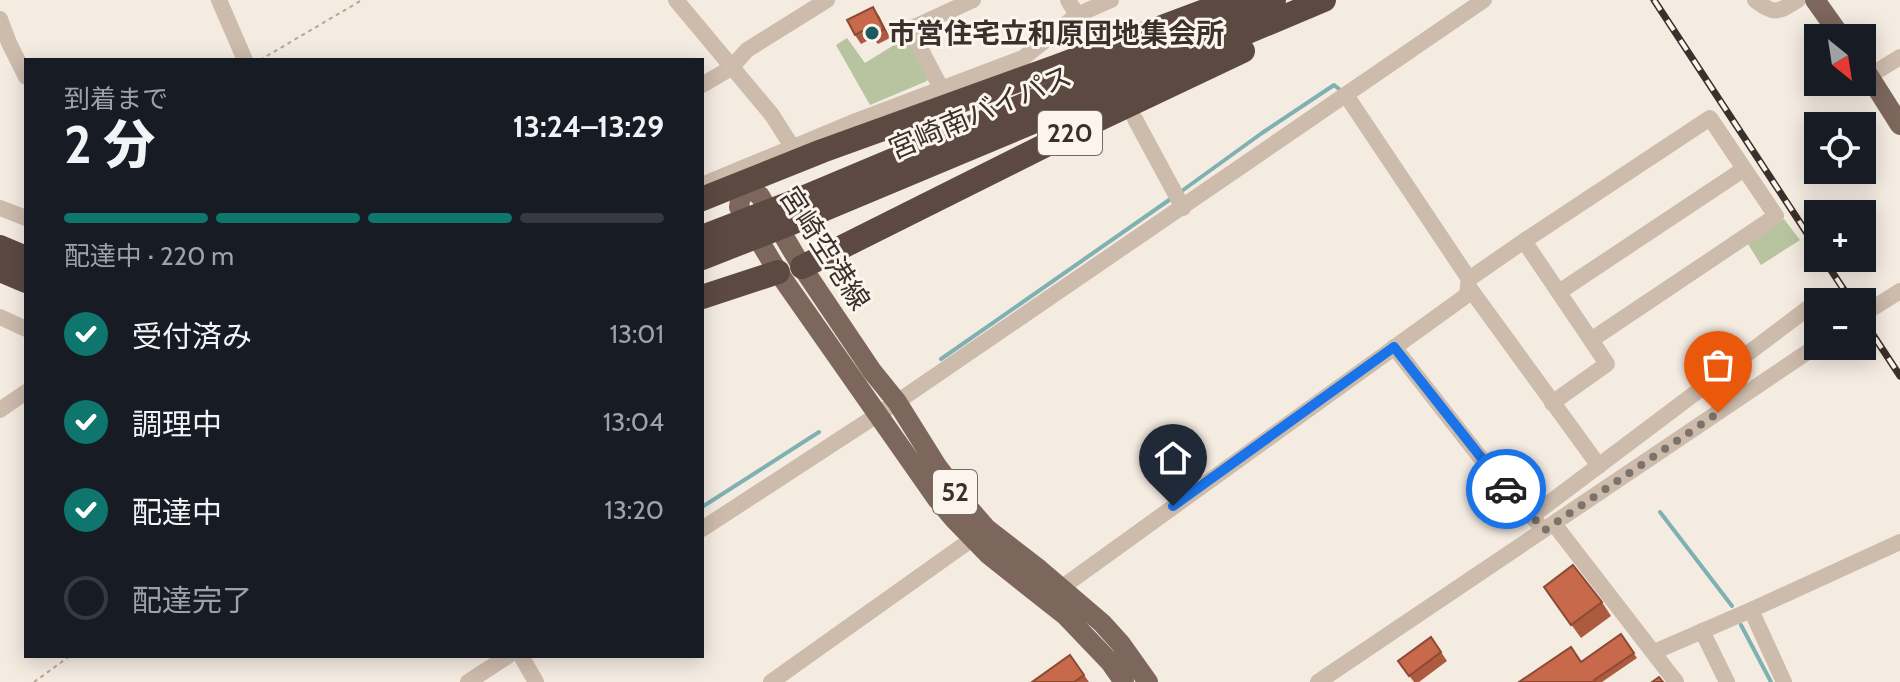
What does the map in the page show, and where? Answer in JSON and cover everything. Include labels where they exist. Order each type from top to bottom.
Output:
[{"type":"highway","points":[[704,198],[900,121],[1234,0]]},
{"type":"highway","name":"宮崎南バイパス","points":[[704,257],[791,213],[1274,0]]},
{"type":"highway","name":"宮崎南バイパス","points":[[704,236],[791,213],[1324,0]]},
{"type":"highway","name":"220","points":[[802,267],[1271,37],[1337,0]]},
{"type":"highway","points":[[0,247],[24,257]]},
{"type":"highway","points":[[0,270],[24,280]]},
{"type":"highway","points":[[704,296],[778,272]]},
{"type":"main road","points":[[1815,0],[1832,24]]},
{"type":"main road","points":[[1876,88],[1900,125]]},
{"type":"main road","name":"宮崎空港線","points":[[1124,682],[1110,662],[1066,616],[989,555],[980,534],[897,402],[872,371],[802,267],[760,196],[743,183],[739,207],[778,272],[937,499],[980,534],[1081,604],[1121,644],[1148,682]]},
{"type":"main road","points":[[802,306],[821,294]]},
{"type":"street","points":[[219,0],[244,58]]},
{"type":"street","points":[[676,0],[772,115],[793,148]]},
{"type":"street","points":[[941,88],[910,29],[973,0]]},
{"type":"street","points":[[1068,0],[1091,38]]},
{"type":"street","points":[[704,184],[856,121],[1023,58],[1077,15],[1111,0]]},
{"type":"street","points":[[704,528],[897,402],[1484,0]]},
{"type":"street","points":[[1755,0],[1770,12],[1780,11],[1798,0]]},
{"type":"street","points":[[704,84],[731,68],[747,50],[822,1]]},
{"type":"street","points":[[0,19],[24,73]]},
{"type":"street","points":[[1876,67],[1900,57]]},
{"type":"street","points":[[1346,95],[1469,282],[1599,466]]},
{"type":"street","points":[[1061,588],[1467,295],[1469,282],[1524,241],[1710,118],[1776,216],[1591,340]]},
{"type":"street","points":[[1135,119],[1183,208]]},
{"type":"street","points":[[1559,292],[1744,169]]},
{"type":"street","points":[[0,208],[24,217]]},
{"type":"street","points":[[1524,241],[1607,364],[1552,403]]},
{"type":"street","points":[[704,307],[778,272]]},
{"type":"street","points":[[1876,306],[1895,293]]},
{"type":"street","points":[[1532,516],[1804,311]]},
{"type":"street","points":[[0,317],[24,328]]},
{"type":"street","points":[[1394,347],[1501,484],[1532,516],[1550,527],[1676,682]]},
{"type":"street","points":[[1318,682],[1804,355]]},
{"type":"street","points":[[0,410],[24,393]]},
{"type":"street","points":[[771,682],[980,534]]},
{"type":"street","points":[[1654,652],[1900,542]]},
{"type":"street","points":[[1751,610],[1784,682]]},
{"type":"street","points":[[1702,631],[1727,682]]},
{"type":"street","points":[[468,682],[505,658]]},
{"type":"street","points":[[522,658],[536,682]]},
{"type":"path","points":[[262,58],[362,0]]},
{"type":"path","points":[[34,682],[67,658]]},
{"type":"green space","points":[[907,37],[929,76],[927,81],[870,105],[836,45],[847,38],[865,63]]},
{"type":"green space","points":[[1784,219],[1800,240],[1761,265],[1748,244]]},
{"type":"building","points":[[873,7],[884,29],[872,35],[868,28],[855,35],[847,20]]},
{"type":"building","points":[[1573,565],[1602,602],[1571,625],[1544,587]]},
{"type":"building","points":[[1621,634],[1634,653],[1595,682],[1519,682],[1571,647],[1581,662]]},
{"type":"building","points":[[1431,637],[1441,652],[1409,676],[1398,661]]},
{"type":"building","points":[[1070,655],[1084,675],[1074,682],[1032,682]]},
{"type":"waterway","points":[[1179,193],[1334,85],[1339,89]]},
{"type":"waterway","points":[[941,359],[1172,198]]},
{"type":"waterway","points":[[704,506],[819,432]]},
{"type":"waterway","points":[[1660,512],[1732,606]]},
{"type":"waterway","points":[[1741,625],[1771,682]]},
{"type":"railway","points":[[1654,0],[1804,229]]},
{"type":"railway","points":[[1832,272],[1843,288]]},
{"type":"railway","points":[[1876,339],[1900,376]]},
{"type":"way so far","points":[[1506,489],[1545,530],[1718,413]]},
{"type":"place","name":"市営住宅立和原団地集会所","points":[[872,33]]},
{"type":"route","points":[[1173,506],[1394,347],[1506,489]]}]
